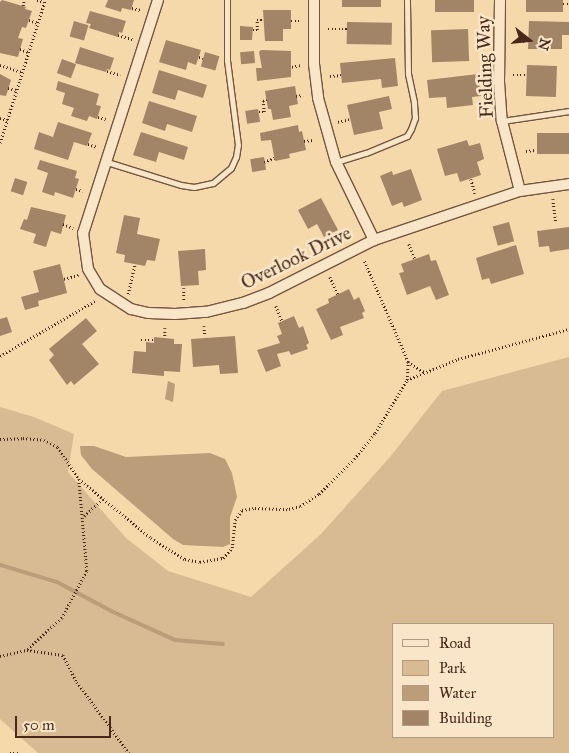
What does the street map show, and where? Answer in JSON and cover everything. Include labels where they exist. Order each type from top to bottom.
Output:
[{"type":"street","name":"Overlook Drive","points":[[158,0],[83,233],[84,254],[88,269],[100,289],[131,309],[149,313],[206,312],[243,303],[269,293],[374,240],[520,191],[569,184]]},
{"type":"street","points":[[314,0],[314,64],[318,98],[336,162],[374,240]]},
{"type":"street","name":"Fielding Way","points":[[500,0],[499,82],[502,121],[520,191]]},
{"type":"lane","points":[[107,162],[181,185],[194,187],[213,183],[231,168],[236,157],[238,145],[228,67],[227,0]]},
{"type":"lane","points":[[336,162],[366,153],[407,136],[411,129],[415,118],[414,102],[408,74],[408,0]]},
{"type":"lane","points":[[502,121],[569,111]]},
{"type":"path","points":[[23,6],[24,0]]},
{"type":"path","points":[[0,141],[45,1],[37,0]]},
{"type":"path","points":[[563,4],[569,4]]},
{"type":"path","points":[[132,8],[141,10]]},
{"type":"path","points":[[29,20],[38,23]]},
{"type":"path","points":[[253,30],[257,30],[257,20],[262,20]]},
{"type":"path","points":[[291,21],[300,21]]},
{"type":"path","points":[[328,28],[347,29]]},
{"type":"path","points":[[118,35],[132,39]]},
{"type":"path","points":[[513,42],[525,42]]},
{"type":"path","points":[[20,49],[29,52]]},
{"type":"path","points":[[199,57],[203,58]]},
{"type":"path","points":[[0,65],[22,72]]},
{"type":"path","points":[[292,67],[300,65]]},
{"type":"path","points":[[107,71],[120,75]]},
{"type":"path","points":[[330,76],[341,74]]},
{"type":"path","points":[[513,75],[526,76]]},
{"type":"path","points":[[480,88],[488,87]]},
{"type":"path","points":[[8,88],[16,90]]},
{"type":"path","points":[[296,96],[303,95]]},
{"type":"path","points":[[259,112],[264,112],[263,101],[267,100]]},
{"type":"path","points":[[98,117],[106,119]]},
{"type":"path","points":[[0,118],[8,120]]},
{"type":"path","points":[[338,122],[350,119]]},
{"type":"path","points":[[304,141],[313,140]]},
{"type":"path","points":[[88,144],[97,147]]},
{"type":"path","points":[[526,152],[535,150]]},
{"type":"path","points":[[264,162],[274,158]]},
{"type":"path","points":[[471,179],[475,192]]},
{"type":"path","points":[[76,189],[83,191]]},
{"type":"path","points":[[553,199],[556,222]]},
{"type":"path","points":[[64,224],[73,228]]},
{"type":"path","points":[[409,244],[415,259]]},
{"type":"path","points":[[0,439],[23,438],[44,440],[58,448],[79,479],[151,538],[185,559],[200,562],[223,558],[232,548],[235,520],[242,510],[255,508],[289,509],[300,506],[319,494],[354,459],[375,433],[407,380],[408,362],[364,261]]},
{"type":"path","points":[[128,294],[135,264]]},
{"type":"path","points":[[64,279],[78,275]]},
{"type":"path","points":[[330,277],[338,294]]},
{"type":"path","points":[[184,288],[184,301]]},
{"type":"path","points":[[0,356],[95,301]]},
{"type":"path","points":[[276,306],[282,321]]},
{"type":"path","points":[[204,326],[205,336]]},
{"type":"path","points":[[165,328],[165,337]]},
{"type":"path","points":[[407,380],[458,359],[569,329]]},
{"type":"path","points":[[141,340],[153,340]]},
{"type":"path","points":[[408,362],[424,372]]},
{"type":"path","points":[[27,650],[62,618],[87,571],[79,479]]},
{"type":"path","points":[[83,517],[90,508],[103,499]]},
{"type":"path","points":[[0,656],[27,650],[63,655],[77,682],[129,753]]},
{"type":"path","points":[[10,753],[18,753]]},
{"type":"green space","points":[[569,357],[569,753],[38,753],[0,719],[0,407],[34,417],[74,434],[68,472],[126,538],[168,571],[251,597],[321,534],[390,457],[442,391]]},
{"type":"water","points":[[168,381],[175,384],[173,402],[165,399]]},
{"type":"water","points":[[80,446],[94,446],[126,457],[210,453],[225,459],[232,473],[237,497],[230,517],[230,544],[223,547],[183,545],[173,539],[92,469],[81,455]]},
{"type":"building","points":[[2,0],[26,7],[25,9],[32,11],[26,28],[22,27],[18,38],[23,39],[18,57],[0,53],[0,2]]},
{"type":"building","points":[[108,0],[134,0],[131,10],[122,8],[121,12],[105,7]]},
{"type":"building","points":[[342,0],[381,0],[381,7],[342,7]]},
{"type":"building","points":[[435,0],[474,0],[474,12],[435,12]]},
{"type":"building","points":[[526,0],[563,0],[563,12],[526,12]]},
{"type":"building","points":[[263,10],[291,10],[291,29],[283,29],[283,41],[265,41]]},
{"type":"building","points":[[90,11],[126,21],[122,33],[119,32],[118,37],[89,28],[91,24],[86,23]]},
{"type":"building","points":[[74,21],[88,25],[84,41],[70,36]]},
{"type":"building","points":[[529,21],[569,22],[569,35],[562,35],[562,49],[528,49]]},
{"type":"building","points":[[347,22],[392,23],[392,45],[347,44]]},
{"type":"building","points":[[240,26],[253,27],[252,40],[240,40]]},
{"type":"building","points":[[468,29],[469,61],[432,62],[431,30]]},
{"type":"building","points":[[166,40],[201,50],[196,65],[188,62],[186,70],[159,62]]},
{"type":"building","points":[[80,47],[114,58],[110,70],[107,69],[106,72],[75,63]]},
{"type":"building","points":[[261,50],[291,51],[291,77],[257,81],[256,68],[262,68],[259,52]]},
{"type":"building","points":[[254,51],[255,63],[241,64],[240,52]]},
{"type":"building","points":[[205,52],[219,56],[215,71],[201,66]]},
{"type":"building","points":[[395,58],[398,86],[382,88],[381,79],[342,83],[340,63]]},
{"type":"building","points":[[62,59],[76,64],[71,78],[57,73]]},
{"type":"building","points":[[527,65],[557,66],[556,97],[526,96]]},
{"type":"building","points":[[159,70],[207,85],[203,98],[178,90],[175,100],[152,93]]},
{"type":"building","points":[[0,74],[11,80],[6,96],[0,95]]},
{"type":"building","points":[[478,74],[481,96],[472,97],[473,105],[447,108],[446,97],[429,98],[427,80]]},
{"type":"building","points":[[58,81],[99,94],[96,105],[101,106],[97,119],[89,116],[87,121],[71,116],[74,108],[62,104],[65,93],[56,90]]},
{"type":"building","points":[[295,86],[298,104],[289,106],[291,117],[273,120],[271,109],[268,109],[265,91]]},
{"type":"building","points":[[389,96],[392,109],[379,112],[383,129],[354,135],[347,105]]},
{"type":"building","points":[[149,101],[197,116],[192,132],[167,124],[165,131],[142,123]]},
{"type":"building","points":[[258,109],[260,122],[247,124],[245,111]]},
{"type":"building","points":[[58,122],[92,133],[87,146],[74,142],[68,160],[34,149],[39,132],[53,137]]},
{"type":"building","points":[[298,125],[299,132],[302,131],[306,150],[289,154],[290,158],[275,161],[271,140],[261,141],[260,133]]},
{"type":"building","points":[[141,132],[188,147],[184,160],[159,152],[156,162],[133,155]]},
{"type":"building","points":[[537,133],[569,133],[569,154],[537,154]]},
{"type":"building","points":[[467,140],[469,146],[480,143],[484,159],[477,162],[481,175],[460,182],[457,173],[445,176],[437,149]]},
{"type":"building","points":[[264,157],[266,170],[252,172],[250,159]]},
{"type":"building","points":[[40,160],[77,171],[75,178],[79,179],[73,198],[55,192],[54,196],[42,192],[48,173],[37,169]]},
{"type":"building","points":[[411,169],[422,200],[404,207],[402,202],[392,206],[380,176],[392,171],[393,175]]},
{"type":"building","points":[[15,178],[27,182],[23,195],[11,191]]},
{"type":"building","points":[[321,198],[338,230],[324,237],[317,224],[308,229],[298,210]]},
{"type":"building","points":[[31,207],[66,215],[61,234],[51,231],[46,247],[33,243],[36,234],[20,229],[24,219],[27,220]]},
{"type":"building","points":[[124,215],[140,218],[137,234],[160,239],[155,261],[147,260],[145,266],[124,262],[125,255],[116,253]]},
{"type":"building","points":[[509,222],[514,241],[498,246],[493,226]]},
{"type":"building","points":[[569,227],[569,249],[550,252],[549,246],[539,247],[537,231]]},
{"type":"building","points":[[516,245],[524,274],[491,284],[489,278],[482,280],[476,258]]},
{"type":"building","points":[[205,249],[206,270],[198,271],[199,285],[181,286],[178,251]]},
{"type":"building","points":[[429,254],[431,261],[436,260],[449,295],[436,300],[430,286],[407,295],[399,273],[404,272],[401,264]]},
{"type":"building","points":[[60,264],[67,293],[38,301],[39,306],[25,310],[21,297],[39,292],[33,271]]},
{"type":"building","points":[[349,289],[354,300],[359,297],[365,311],[362,313],[364,318],[340,327],[343,335],[331,340],[316,309],[329,303],[328,299]]},
{"type":"building","points":[[294,316],[299,328],[303,326],[309,343],[306,345],[308,349],[291,355],[289,351],[277,354],[281,366],[266,372],[257,350],[280,343],[277,336],[282,334],[278,323]]},
{"type":"building","points":[[7,317],[12,332],[0,336],[0,319]]},
{"type":"building","points":[[86,318],[97,331],[82,344],[99,364],[74,385],[71,381],[67,385],[49,360],[54,355],[49,349]]},
{"type":"building","points":[[235,336],[238,373],[220,374],[219,365],[193,367],[191,339]]},
{"type":"building","points":[[154,337],[174,339],[174,344],[182,344],[180,372],[164,371],[164,376],[132,373],[134,351],[146,352],[146,342],[154,343]]},
{"type":"waterway","points":[[0,565],[57,582],[111,611],[175,640],[223,644]]}]
